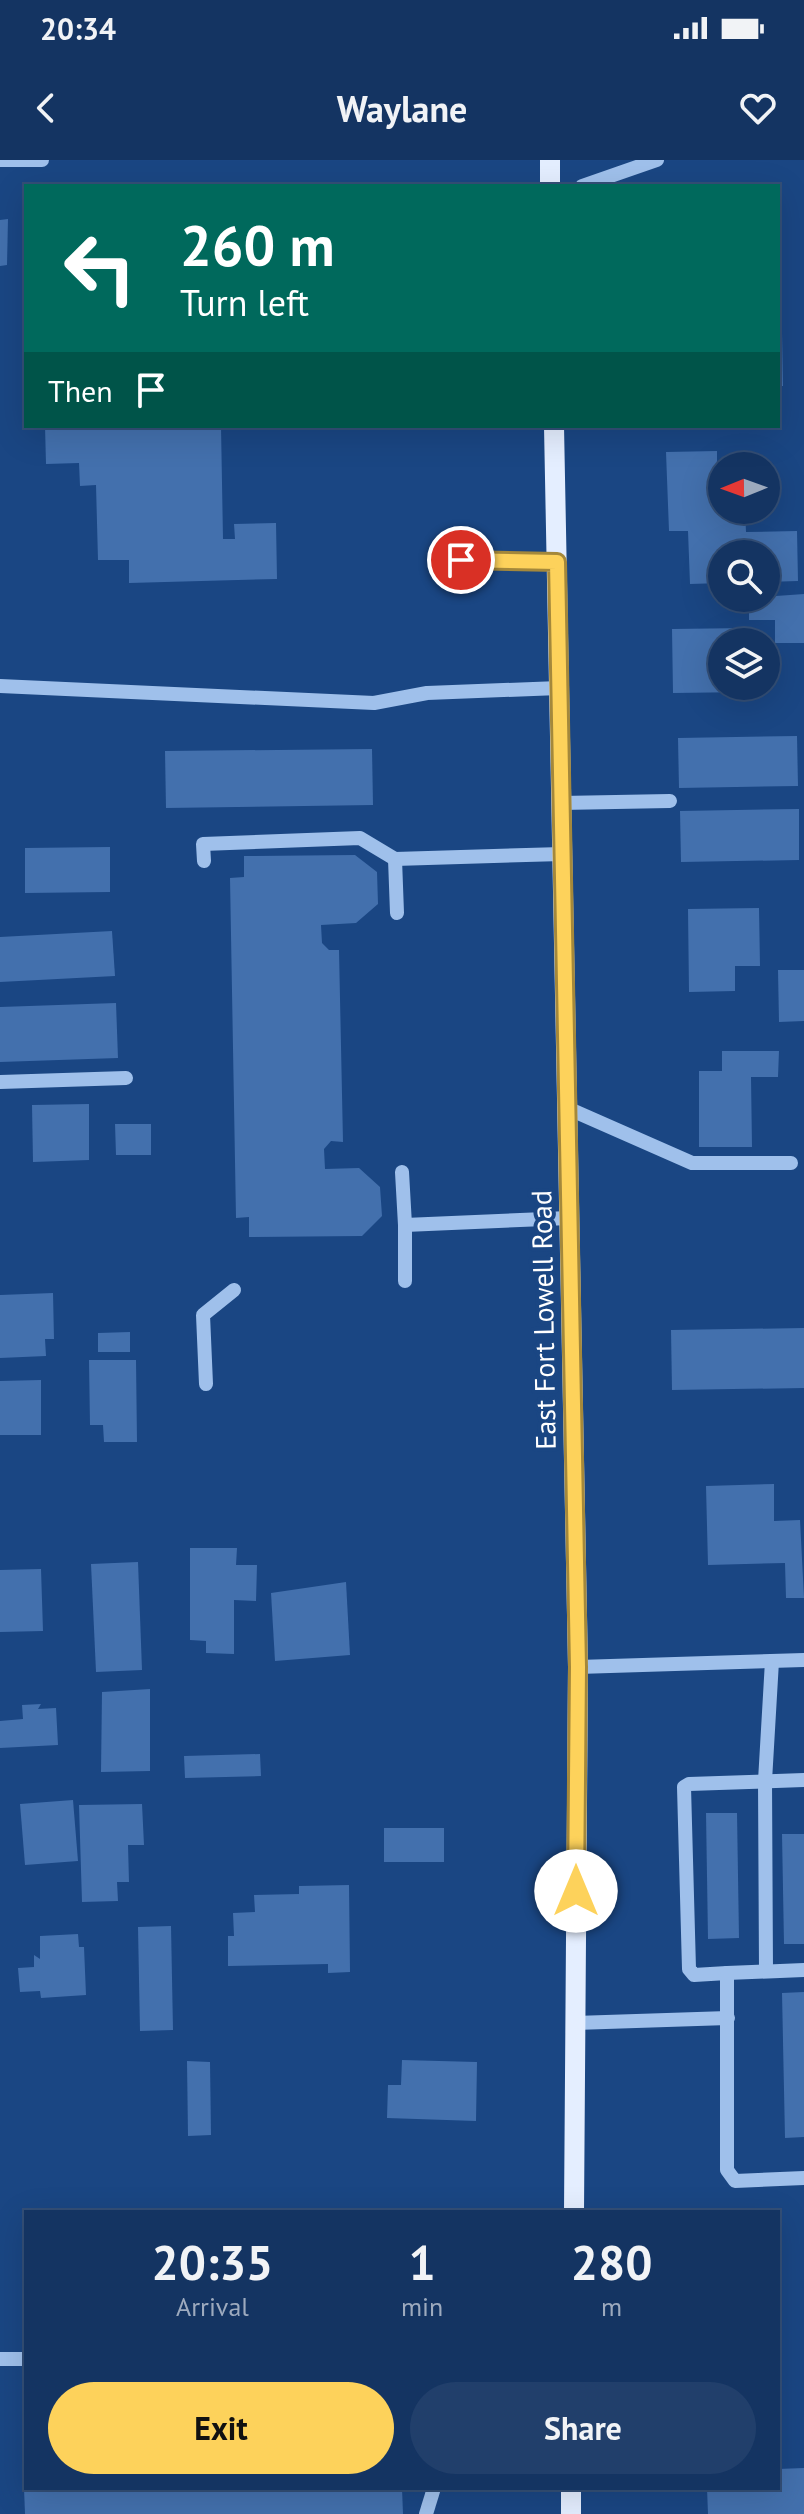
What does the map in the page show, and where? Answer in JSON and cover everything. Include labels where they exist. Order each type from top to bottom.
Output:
[{"type":"main road","points":[[550,160],[550,184]]},
{"type":"main road","name":"East Fort Lowell Road","points":[[554,428],[578,1667],[574,2210]]},
{"type":"main road","points":[[571,2490],[571,2514]]},
{"type":"street","points":[[0,160],[42,160]]},
{"type":"street","points":[[588,184],[657,160]]},
{"type":"street","points":[[461,560],[557,562]]},
{"type":"street","points":[[0,686],[374,703],[427,693],[559,688]]},
{"type":"street","points":[[561,803],[670,801]]},
{"type":"street","points":[[204,861],[203,844],[360,838],[395,859],[562,854]]},
{"type":"street","points":[[395,859],[397,913]]},
{"type":"street","points":[[0,1082],[126,1078]]},
{"type":"street","points":[[567,1108],[692,1163],[791,1163]]},
{"type":"street","points":[[402,1172],[405,1281]]},
{"type":"street","points":[[405,1225],[569,1218]]},
{"type":"street","points":[[206,1384],[203,1315],[234,1290]]},
{"type":"street","points":[[578,1667],[804,1660]]},
{"type":"street","points":[[766,1971],[765,1781],[772,1661]]},
{"type":"street","points":[[804,1780],[689,1784],[684,1787],[689,1969],[694,1975],[804,1970]]},
{"type":"street","points":[[727,1973],[727,2170],[735,2181],[804,2178]]},
{"type":"street","points":[[575,2023],[728,2018]]},
{"type":"street","points":[[0,2359],[24,2359]]},
{"type":"street","points":[[426,2514],[433,2490]]},
{"type":"building","points":[[8,219],[7,265],[0,266],[0,220]]},
{"type":"building","points":[[780,333],[782,333],[783,386],[780,386]]},
{"type":"building","points":[[45,428],[221,428],[223,539],[235,539],[234,524],[276,523],[277,579],[129,583],[129,560],[98,560],[96,485],[80,486],[79,463],[46,464]]},
{"type":"building","points":[[717,451],[708,452],[708,524],[746,524],[746,532],[797,531],[798,581],[780,582],[780,540],[708,540],[708,583],[690,584],[688,531],[669,531],[666,452]]},
{"type":"building","points":[[804,594],[804,643],[780,643],[780,628],[775,628],[775,620],[749,620],[749,612],[780,612],[780,596]]},
{"type":"building","points":[[672,629],[708,629],[708,693],[673,693]]},
{"type":"building","points":[[797,736],[798,786],[679,788],[678,738]]},
{"type":"building","points":[[372,749],[373,805],[166,808],[165,751]]},
{"type":"building","points":[[799,809],[799,860],[681,862],[680,811]]},
{"type":"building","points":[[110,847],[110,892],[25,893],[25,848]]},
{"type":"building","points":[[355,855],[377,872],[378,904],[356,923],[321,925],[322,943],[329,950],[339,950],[343,1142],[331,1141],[324,1149],[325,1169],[359,1168],[380,1187],[382,1216],[362,1236],[249,1237],[249,1217],[236,1218],[230,878],[244,877],[244,856]]},
{"type":"building","points":[[759,908],[760,966],[735,966],[735,991],[689,992],[688,909]]},
{"type":"building","points":[[112,931],[115,976],[0,982],[0,937]]},
{"type":"building","points":[[778,970],[804,970],[804,1021],[779,1022]]},
{"type":"building","points":[[116,1003],[118,1058],[0,1062],[0,1007]]},
{"type":"building","points":[[722,1051],[779,1051],[778,1077],[751,1077],[752,1147],[699,1147],[699,1071],[722,1071]]},
{"type":"building","points":[[89,1104],[89,1160],[33,1162],[32,1105]]},
{"type":"building","points":[[115,1124],[151,1124],[151,1155],[116,1155]]},
{"type":"building","points":[[53,1293],[54,1339],[45,1339],[46,1356],[0,1358],[0,1295]]},
{"type":"building","points":[[804,1328],[804,1388],[672,1390],[671,1330]]},
{"type":"building","points":[[130,1332],[130,1352],[98,1352],[98,1333]]},
{"type":"building","points":[[89,1360],[136,1360],[137,1442],[104,1442],[103,1425],[90,1425]]},
{"type":"building","points":[[41,1380],[41,1435],[0,1435],[0,1381]]},
{"type":"building","points":[[774,1484],[774,1521],[800,1520],[804,1598],[786,1598],[785,1563],[708,1565],[706,1486]]},
{"type":"building","points":[[190,1548],[237,1548],[236,1565],[257,1565],[256,1601],[234,1600],[234,1654],[206,1653],[206,1641],[190,1640]]},
{"type":"building","points":[[138,1562],[142,1670],[96,1672],[91,1564]]},
{"type":"building","points":[[41,1569],[43,1631],[0,1632],[0,1570]]},
{"type":"building","points":[[346,1582],[350,1655],[275,1661],[271,1593]]},
{"type":"building","points":[[150,1689],[150,1771],[101,1772],[102,1692]]},
{"type":"building","points":[[41,1704],[38,1709],[56,1708],[58,1745],[0,1748],[0,1721],[23,1719],[22,1705]]},
{"type":"building","points":[[260,1754],[261,1776],[185,1778],[184,1756]]},
{"type":"building","points":[[73,1800],[78,1861],[25,1865],[20,1804]]},
{"type":"building","points":[[142,1804],[144,1845],[128,1845],[129,1882],[117,1882],[118,1901],[82,1902],[79,1805]]},
{"type":"building","points":[[706,1813],[737,1813],[739,1938],[708,1939]]},
{"type":"building","points":[[384,1828],[444,1828],[444,1862],[384,1862]]},
{"type":"building","points":[[782,1834],[804,1834],[804,1944],[784,1944]]},
{"type":"building","points":[[349,1885],[350,1972],[328,1973],[328,1964],[228,1966],[228,1936],[234,1936],[233,1913],[255,1912],[254,1895],[299,1894],[299,1886]]},
{"type":"building","points":[[171,1926],[173,2030],[140,2031],[138,1927]]},
{"type":"building","points":[[78,1934],[79,1947],[84,1947],[86,1995],[41,1998],[40,1991],[20,1992],[18,1968],[34,1967],[34,1955],[40,1959],[40,1936]]},
{"type":"building","points":[[804,1992],[804,2137],[785,2138],[782,1993]]},
{"type":"building","points":[[402,2060],[477,2062],[476,2121],[387,2118],[388,2085],[401,2085]]},
{"type":"building","points":[[187,2061],[210,2062],[211,2135],[188,2136]]},
{"type":"building","points":[[22,2376],[24,2376],[24,2427]]},
{"type":"building","points":[[804,2468],[804,2514],[708,2514],[707,2490],[780,2490],[780,2469]]},
{"type":"building","points":[[24,2490],[402,2490],[403,2514],[25,2514]]},
{"type":"route","points":[[461,560],[557,562],[578,1667],[576,1891]]}]
